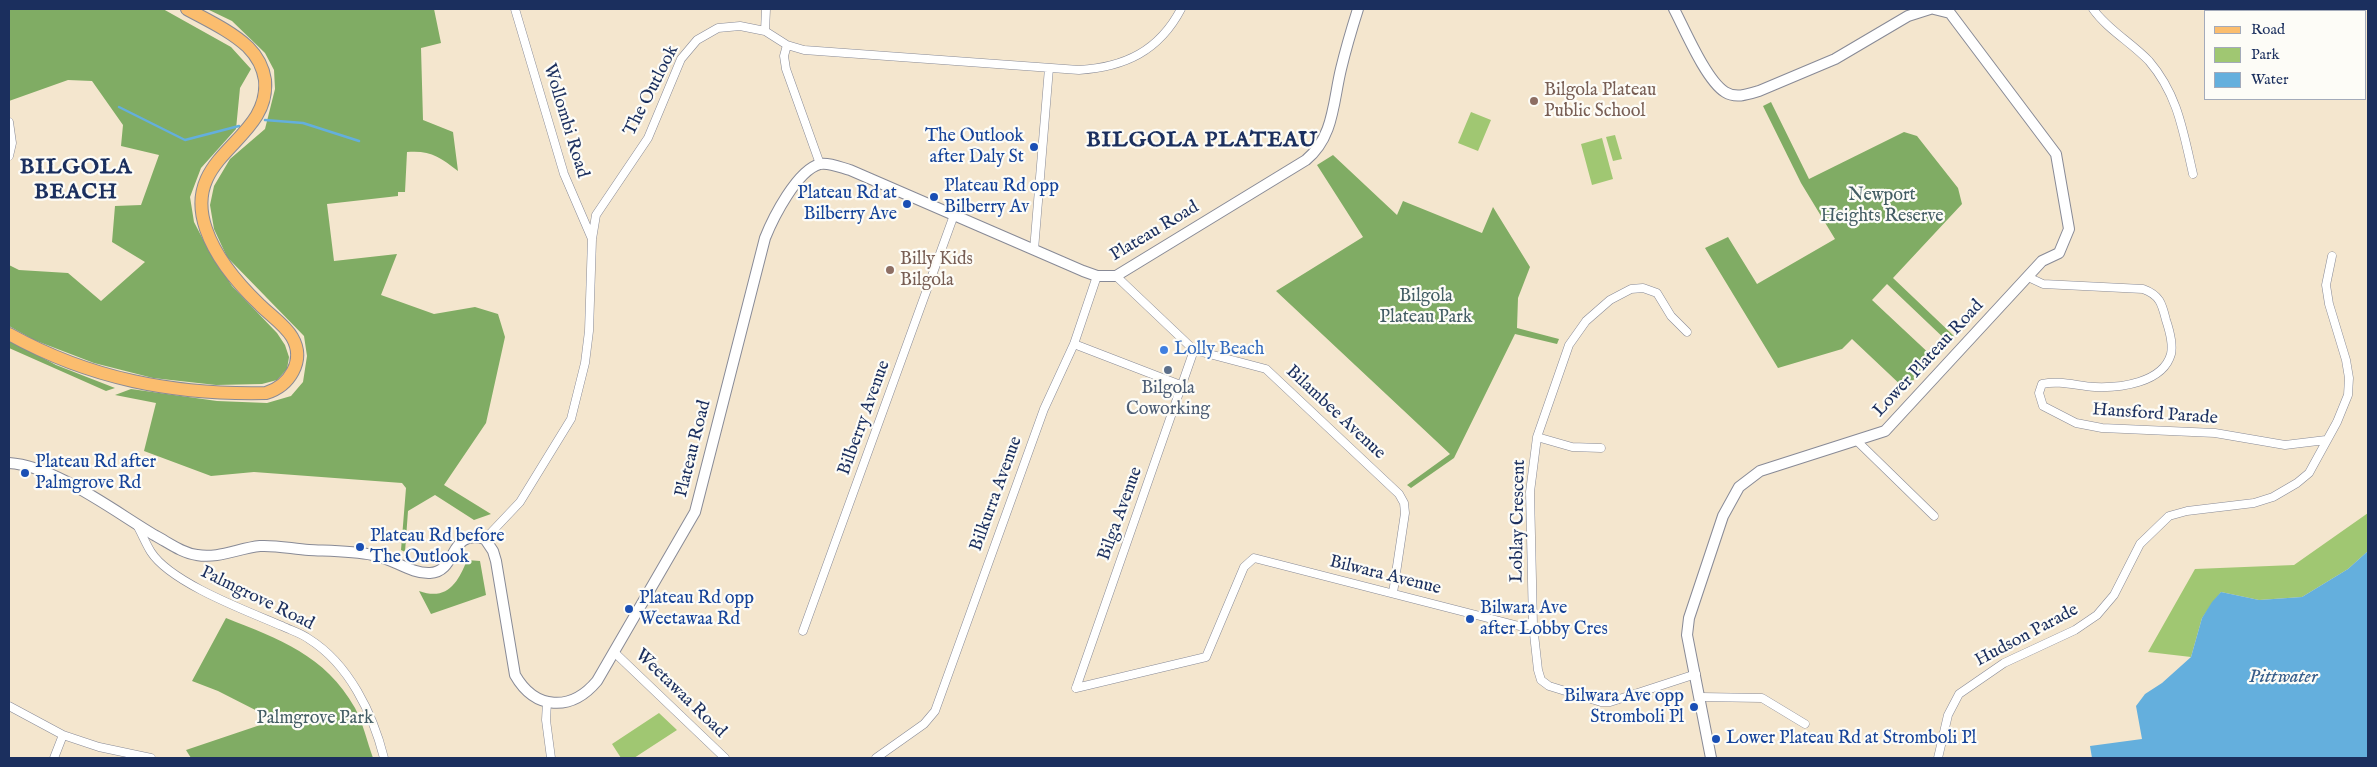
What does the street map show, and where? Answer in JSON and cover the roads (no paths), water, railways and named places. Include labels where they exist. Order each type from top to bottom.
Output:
[{"type":"main road","points":[[9,334],[79,367],[138,383],[183,390],[266,393],[277,390],[286,384],[291,376],[297,359],[292,337],[230,272],[210,238],[202,211],[202,193],[213,167],[261,111],[265,91],[263,69],[256,57],[246,46],[187,9]]},
{"type":"street","name":"Wollombi Road","points":[[515,9],[564,174],[592,239]]},
{"type":"street","points":[[765,31],[766,9]]},
{"type":"street","name":"The Outlook","points":[[485,539],[520,502],[571,419],[585,363],[590,331],[592,239],[596,215],[648,138],[681,59],[696,40],[718,28],[740,26],[765,31],[787,45],[828,53],[1079,70],[1099,68],[1130,59],[1150,48],[1171,28],[1181,9]]},
{"type":"street","name":"Plateau Road","points":[[547,702],[561,703],[576,699],[590,690],[695,512],[765,238],[774,216],[798,182],[820,164],[834,165],[850,170],[1097,276],[1116,276],[1306,160],[1316,152],[1324,141],[1332,119],[1341,69],[1358,9]]},
{"type":"street","name":"Lower Plateau Road","points":[[1674,9],[1716,84],[1726,93],[1736,95],[1748,95],[1835,59],[1908,16],[1932,9],[1950,13],[2056,154],[2069,229],[2059,253],[2042,261],[1885,431],[1760,471],[1739,487],[1723,516],[1689,618],[1687,635],[1712,758]]},
{"type":"street","points":[[2093,9],[2148,61],[2170,91],[2180,118],[2193,174]]},
{"type":"street","points":[[787,45],[784,56],[786,69],[820,164]]},
{"type":"street","points":[[1034,250],[1049,68]]},
{"type":"street","points":[[9,122],[12,143],[9,156]]},
{"type":"street","name":"Bilberry Avenue","points":[[804,631],[954,215]]},
{"type":"street","name":"Hudson Parade","points":[[1938,758],[1948,715],[1959,694],[2004,663],[2075,630],[2097,615],[2114,595],[2140,544],[2168,516],[2187,510],[2254,503],[2273,497],[2297,483],[2308,473],[2348,395],[2350,378],[2339,332],[2329,304],[2326,284],[2332,256]]},
{"type":"street","name":"Bilkurra Avenue","points":[[876,758],[926,721],[934,711],[1044,409],[1074,344],[1097,276]]},
{"type":"street","name":"Bilambee Avenue","points":[[1116,276],[1194,350],[1266,369],[1398,494],[1404,503],[1405,513],[1393,593]]},
{"type":"street","name":"Hansford Parade","points":[[2028,277],[2043,284],[2143,289],[2153,292],[2161,300],[2168,326],[2171,353],[2165,367],[2150,378],[2122,386],[2095,387],[2052,382],[2042,384],[2039,393],[2043,406],[2053,412],[2076,423],[2102,428],[2215,434],[2285,445],[2326,440]]},
{"type":"street","name":"Loblay Crescent","points":[[1533,625],[1530,492],[1537,437],[1569,345],[1586,321],[1610,300],[1630,289],[1643,288],[1657,293],[1671,316],[1687,332]]},
{"type":"street","points":[[1074,344],[1183,386]]},
{"type":"street","name":"Bilga Avenue","points":[[1076,688],[1194,350]]},
{"type":"street","points":[[1537,437],[1572,447],[1601,448]]},
{"type":"street","points":[[1857,441],[1934,516]]},
{"type":"street","points":[[9,464],[40,469],[90,495],[178,548],[196,555],[217,556],[240,549],[263,546],[354,553],[390,559],[425,574],[435,573],[445,567],[462,540],[470,537],[485,539],[493,550],[496,562],[515,675],[522,688],[532,696],[547,702],[546,720],[551,758]]},
{"type":"street","name":"Palmgrove Road","points":[[137,525],[152,553],[174,574],[194,586],[309,638],[328,654],[344,670],[374,728],[384,758]]},
{"type":"street","name":"Bilwara Avenue","points":[[1076,688],[1206,657],[1244,567],[1254,558],[1519,626],[1533,625]]},
{"type":"street","points":[[1533,625],[1538,670],[1541,680],[1549,686],[1601,702],[1610,702],[1696,674]]},
{"type":"street","name":"Weetawaa Road","points":[[614,652],[725,758]]},
{"type":"street","points":[[1701,697],[1762,698],[1805,724]]},
{"type":"street","points":[[9,706],[63,736],[99,747],[151,758]]},
{"type":"street","points":[[54,758],[63,736]]},
{"type":"water","name":"Pittwater","points":[[2368,551],[2368,758],[2092,758],[2090,746],[2142,739],[2136,706],[2145,694],[2162,683],[2191,657],[2202,618],[2221,592],[2259,600],[2302,597],[2348,569]]},
{"type":"waterway","points":[[119,107],[185,140],[239,126]]},
{"type":"waterway","points":[[265,120],[303,123],[359,141]]},
{"type":"place","name":"Bilgola Plateau Public School","points":[[1534,101]]},
{"type":"place","name":"The Outlook after Daly St","points":[[1034,147]]},
{"type":"place","name":"Plateau Rd opp Bilberry Av","points":[[934,197]]},
{"type":"place","name":"Plateau Rd at Bilberry Ave","points":[[907,204]]},
{"type":"place","name":"Billy Kids Bilgola","points":[[890,270]]},
{"type":"place","name":"Lolly Beach","points":[[1164,350]]},
{"type":"place","name":"Bilgola Coworking","points":[[1168,370]]},
{"type":"place","name":"Plateau Rd after Palmgrove Rd","points":[[25,473]]},
{"type":"place","name":"Plateau Rd before The Outlook","points":[[360,547]]},
{"type":"place","name":"Plateau Rd opp Weetawaa Rd","points":[[629,609]]},
{"type":"place","name":"Bilwara Ave after Lobby Cres","points":[[1470,619]]},
{"type":"place","name":"Bilwara Ave opp Stromboli Pl","points":[[1694,707]]},
{"type":"place","name":"Lower Plateau Rd at Stromboli Pl","points":[[1716,739]]},
{"type":"district","name":"BILGOLA PLATEAU","points":[[1202,141]]},
{"type":"district","name":"BILGOLA BEACH","points":[[76,180]]},
{"type":"park label","name":"Newport Heights Reserve","points":[[1882,206]]},
{"type":"park label","name":"Bilgola Plateau Park","points":[[1426,307]]},
{"type":"park label","name":"Palmgrove Park","points":[[315,719]]}]
